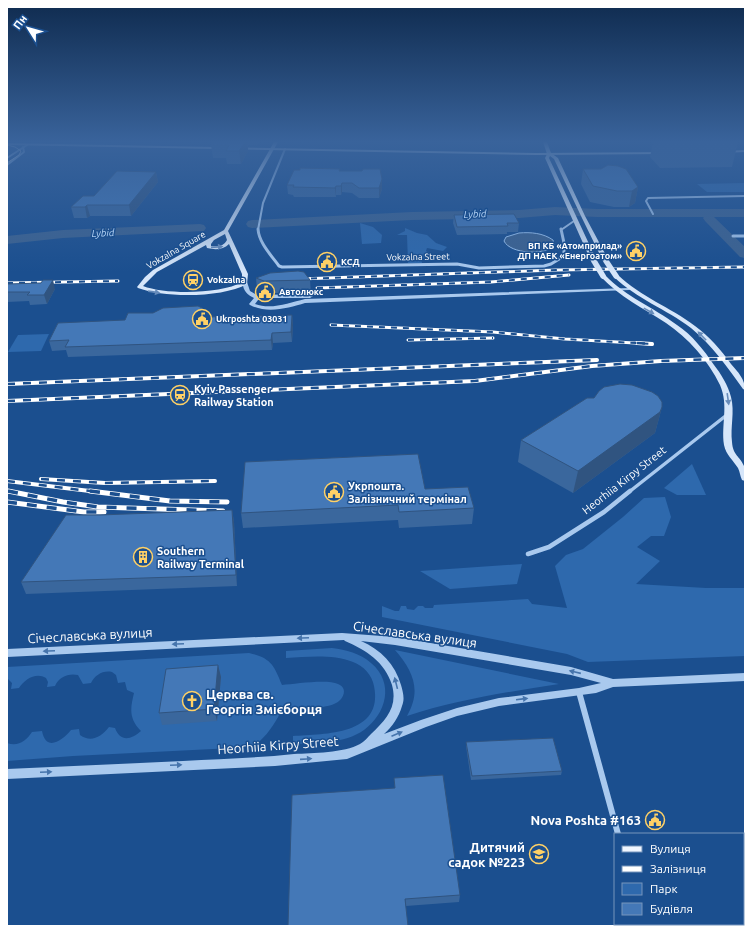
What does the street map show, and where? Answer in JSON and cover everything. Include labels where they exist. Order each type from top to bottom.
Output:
[{"type":"main road","points":[[245,284],[245,274],[226,231],[252,186]]},
{"type":"main road","points":[[559,186],[594,262],[603,276],[614,287],[676,327],[710,365],[726,388],[729,403],[730,453],[744,468],[745,478]]},
{"type":"main road","points":[[569,186],[606,261],[616,276],[626,287],[693,327],[728,365],[745,388]]},
{"type":"main road","name":"Vokzalna Square","points":[[226,231],[155,271],[140,287],[156,293],[220,291],[233,289],[245,284]]},
{"type":"main road","points":[[212,240],[208,246],[216,248],[225,246],[228,244],[230,239]]},
{"type":"street","name":"Vokzalna Street","points":[[271,186],[258,220],[257,232],[279,266],[286,268],[457,264],[480,268],[544,266],[551,264],[564,256],[564,243],[561,229],[573,219]]},
{"type":"street","points":[[652,213],[646,201],[648,198],[745,196]]},
{"type":"street","points":[[733,236],[745,236]]},
{"type":"street","points":[[245,284],[247,291],[252,295],[263,297],[626,287]]},
{"type":"street","points":[[263,297],[256,299],[252,304],[262,307],[290,306],[298,302],[305,301],[614,287]]},
{"type":"street","points":[[290,297],[296,298],[298,302]]},
{"type":"street","name":"Heorhiia Kirpy Street","points":[[528,554],[549,547],[604,512],[728,413]]},
{"type":"street","points":[[342,636],[375,651],[387,664],[395,677],[399,695],[397,709],[386,725],[361,749]]},
{"type":"street","name":"Січеславська вулиця","points":[[7,653],[342,636],[395,641],[564,670],[613,683],[745,677]]},
{"type":"street","name":"Heorhiia Kirpy Street","points":[[7,774],[322,758],[347,754],[424,723],[457,712],[499,702],[580,692],[596,689],[613,683]]},
{"type":"street","points":[[580,692],[601,776],[618,833]]},
{"type":"green space","points":[[699,186],[745,186],[745,192],[707,192]]},
{"type":"green space","points":[[360,223],[373,227],[382,235],[381,243],[362,244]]},
{"type":"green space","points":[[405,228],[427,235],[436,243],[447,247],[443,251],[427,248],[426,251],[437,256],[443,257],[449,255],[450,257],[421,259],[422,263],[408,263],[407,235],[397,235],[405,231]]},
{"type":"green space","points":[[725,237],[733,237],[745,249],[745,259],[729,243]]},
{"type":"green space","points":[[49,334],[41,351],[8,352],[18,335]]},
{"type":"green space","points":[[692,464],[706,495],[677,495],[664,488]]},
{"type":"green space","points":[[665,497],[671,517],[664,536],[651,536],[637,547],[660,561],[636,584],[706,588],[745,588],[745,656],[588,662],[567,654],[382,617],[382,606],[399,611],[401,606],[406,606],[407,609],[414,610],[418,606],[433,608],[434,605],[528,599],[532,604],[567,608],[555,566],[566,555],[583,549],[644,498]]},
{"type":"green space","points":[[522,564],[517,584],[450,589],[420,571]]},
{"type":"green space","points":[[332,648],[358,654],[371,663],[378,671],[383,680],[385,689],[385,698],[382,707],[378,716],[372,723],[356,735],[330,742],[293,744],[293,736],[335,732],[349,729],[361,723],[370,714],[375,702],[373,682],[364,668],[353,662],[345,659],[328,657],[286,658],[286,651]]},
{"type":"green space","points":[[395,650],[559,684],[501,693],[463,701],[407,716],[412,707],[415,689],[411,673]]},
{"type":"green space","points":[[249,653],[262,657],[271,663],[277,672],[282,685],[319,682],[333,683],[338,684],[343,688],[344,694],[340,700],[329,706],[282,710],[270,730],[253,747],[73,756],[7,761],[7,743],[18,744],[27,738],[32,732],[42,731],[47,741],[51,743],[59,741],[71,730],[79,729],[80,735],[88,739],[96,738],[103,734],[109,727],[115,728],[120,736],[126,738],[130,738],[141,731],[132,718],[131,709],[134,693],[127,690],[125,682],[118,683],[116,675],[112,672],[102,672],[97,675],[91,683],[83,684],[78,675],[67,675],[61,678],[55,686],[47,687],[48,682],[46,678],[42,676],[35,676],[24,682],[19,688],[11,689],[12,683],[7,678],[7,667]]},
{"type":"shaded area","points":[[519,233],[541,234],[553,240],[554,245],[550,249],[536,252],[513,249],[504,241],[506,237]]},
{"type":"building","points":[[104,186],[145,186],[129,205],[87,205],[85,207],[71,207],[83,196],[94,196]]},
{"type":"building","points":[[294,186],[341,186],[336,186],[335,188],[293,187]]},
{"type":"building","points":[[356,186],[380,186],[379,188],[359,188]]},
{"type":"building","points":[[593,186],[637,186],[638,187],[632,191],[617,191]]},
{"type":"building","points":[[514,214],[519,223],[507,223],[508,226],[457,227],[454,215]]},
{"type":"building","points":[[304,272],[310,280],[264,281],[256,278],[270,273]]},
{"type":"building","points":[[43,280],[53,280],[44,295],[27,295],[30,292],[7,292],[7,284],[41,283]]},
{"type":"building","points":[[198,306],[202,308],[207,317],[292,315],[291,332],[272,333],[271,340],[65,347],[69,340],[49,341],[58,323],[125,320],[128,313],[153,313],[163,308]]},
{"type":"building","points":[[620,384],[632,385],[652,392],[658,396],[662,402],[660,412],[578,471],[521,440],[587,398],[594,398],[604,387]]},
{"type":"building","name":"Укрпошта. Залізничний термінал","points":[[418,454],[425,489],[468,487],[474,508],[399,512],[398,505],[241,513],[245,462]]},
{"type":"building","name":"Southern Railway Terminal","points":[[232,510],[236,575],[21,582],[66,515]]},
{"type":"building","name":"Церква св. Георгія Змієборця","points":[[218,665],[214,709],[159,713],[166,669]]},
{"type":"building","points":[[553,738],[562,771],[472,776],[466,742]]},
{"type":"building","points":[[443,775],[460,895],[405,899],[408,926],[288,926],[292,795],[395,788],[394,778]]},
{"type":"waterway","name":"Lybid","points":[[252,224],[412,216],[519,214],[555,211],[597,213],[745,213]]},
{"type":"waterway","points":[[709,218],[745,254]]},
{"type":"waterway","name":"Lybid","points":[[7,240],[63,234],[200,228]]},
{"type":"railway","points":[[299,279],[556,270],[745,267]]},
{"type":"railway","points":[[317,288],[491,282],[569,275]]},
{"type":"railway","points":[[7,283],[118,281]]},
{"type":"railway","points":[[331,325],[493,332],[565,339],[652,344],[637,343]]},
{"type":"railway","points":[[408,340],[493,338]]},
{"type":"railway","points":[[7,401],[475,381],[592,366],[661,361],[745,358]]},
{"type":"railway","points":[[7,384],[597,360]]},
{"type":"railway","points":[[41,479],[105,483],[215,481]]},
{"type":"railway","points":[[7,481],[98,492]]},
{"type":"railway","points":[[7,491],[13,492]]},
{"type":"railway","points":[[8,491],[13,492]]},
{"type":"railway","points":[[90,491],[98,492]]},
{"type":"railway","points":[[13,492],[98,507],[223,511]]},
{"type":"railway","points":[[98,492],[170,501],[227,502]]},
{"type":"railway","points":[[7,502],[84,512],[104,512]]},
{"type":"place","name":"ВП КБ «Атомприлад» ДП НАЕК «Енергоатом»","points":[[636,251]]},
{"type":"place","name":"КСД","points":[[327,262]]},
{"type":"place","name":"Vokzalna","points":[[193,280]]},
{"type":"place","name":"Автолюкс","points":[[265,292]]},
{"type":"place","name":"Ukrposhta 03031","points":[[202,319]]},
{"type":"place","name":"Kyiv Passenger Railway Station","points":[[180,395]]},
{"type":"place","name":"Укрпошта. Залізничний термінал","points":[[334,492]]},
{"type":"place","name":"Southern Railway Terminal","points":[[143,557]]},
{"type":"place","name":"Церква св. Георгія Змієборця","points":[[192,701]]},
{"type":"place","name":"Nova Poshta #163","points":[[655,820]]},
{"type":"place","name":"Дитячий садок №223","points":[[539,854]]}]
